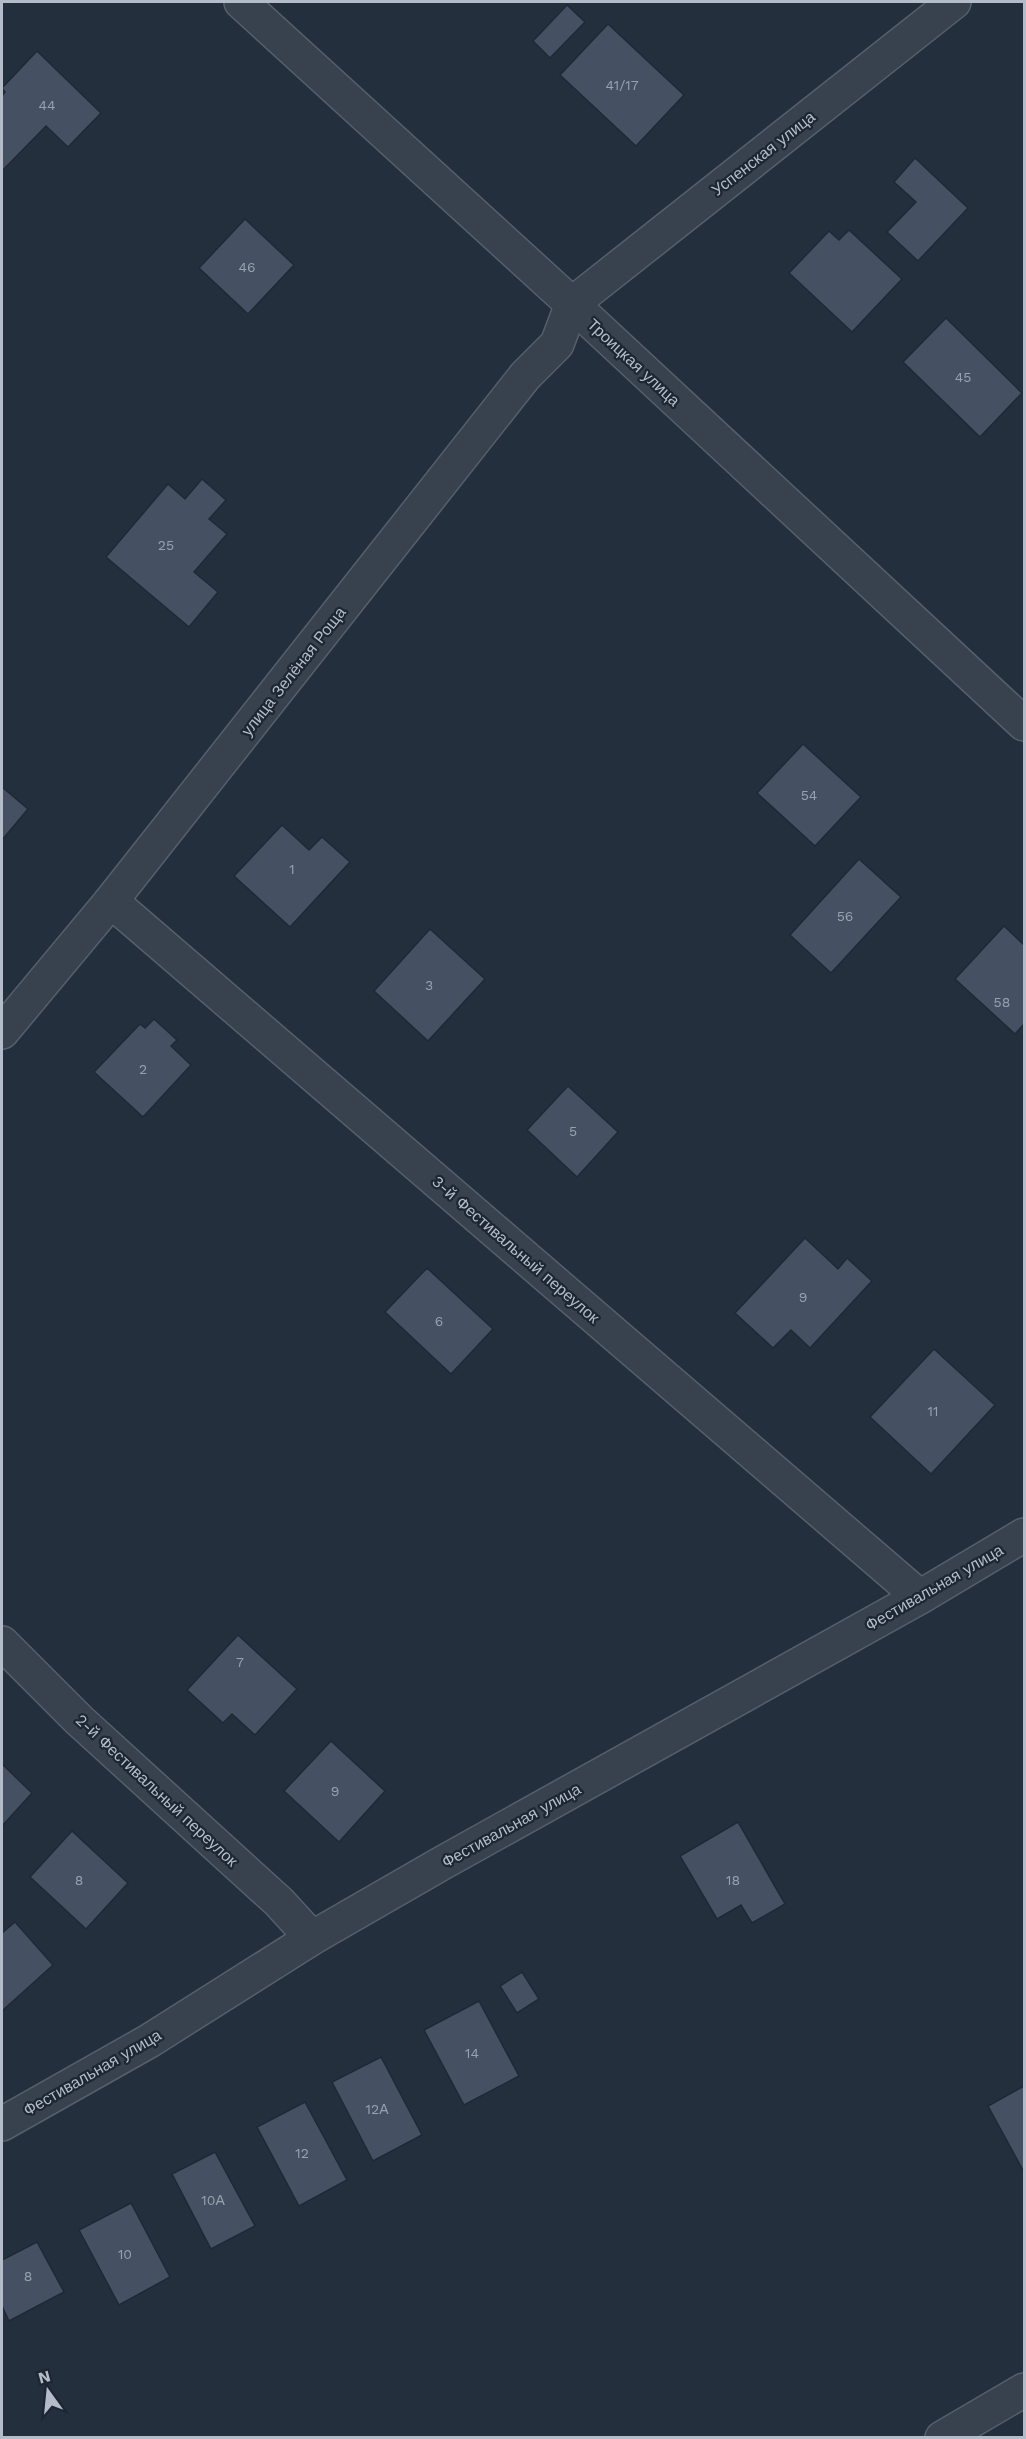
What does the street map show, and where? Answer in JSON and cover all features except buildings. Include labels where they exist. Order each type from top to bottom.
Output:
[{"type":"street","name":"Троицкая улица","points":[[241,2],[572,304],[1024,724]]},
{"type":"street","name":"Успенская улица","points":[[572,304],[954,2]]},
{"type":"street","name":"улица Зелёная Роща","points":[[2,1032],[111,901],[525,376],[557,344],[572,304]]},
{"type":"street","name":"3-й Фестивальный переулок","points":[[111,901],[920,1597]]},
{"type":"street","name":"Фестивальная улица","points":[[2,2124],[149,2041],[312,1938],[920,1597],[1024,1535]]},
{"type":"street","name":"2-й Фестивальный переулок","points":[[2,1643],[79,1720],[279,1902],[312,1938]]},
{"type":"street","points":[[942,2438],[1024,2390]]}]
